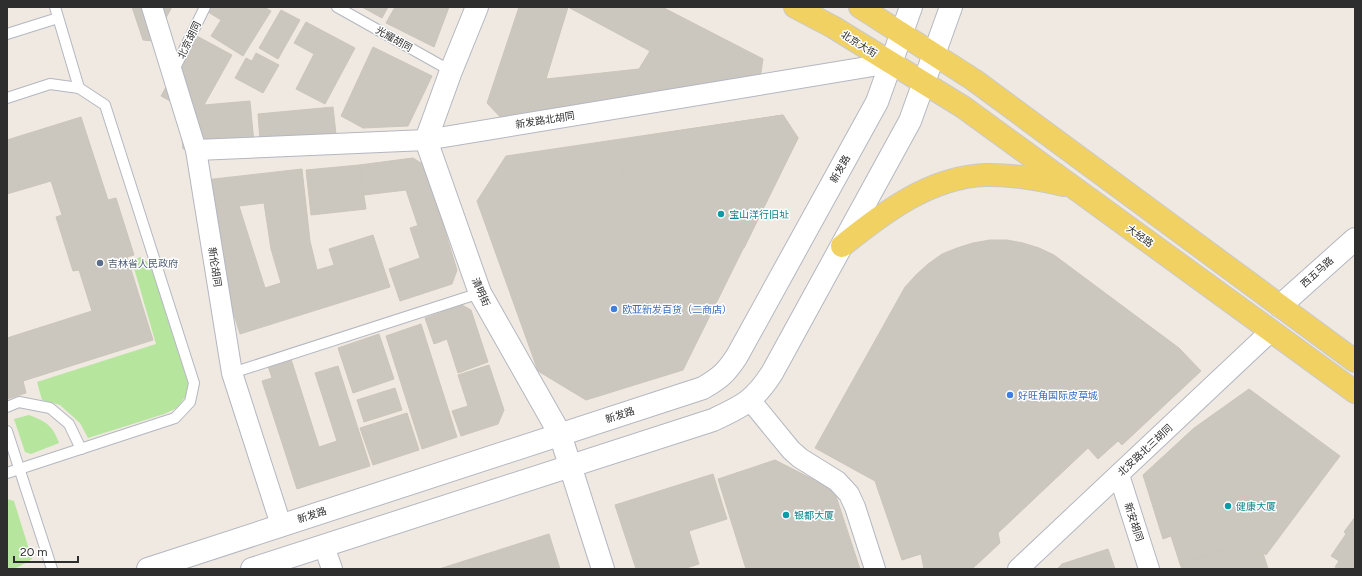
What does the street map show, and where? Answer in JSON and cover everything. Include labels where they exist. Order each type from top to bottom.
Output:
[{"type":"main road","points":[[426,140],[451,70],[477,7]]},
{"type":"main road","name":"北京大街","points":[[794,7],[833,27],[923,82]]},
{"type":"main road","points":[[860,7],[974,80],[1355,361]]},
{"type":"main road","points":[[881,7],[901,34]]},
{"type":"main road","name":"新发路","points":[[148,569],[703,388],[718,380],[729,368],[877,102],[911,7]]},
{"type":"main road","points":[[252,569],[713,420],[735,410],[750,400],[763,387],[772,373],[910,121],[951,7]]},
{"type":"main road","name":"大经路","points":[[923,82],[963,107],[1355,392]]},
{"type":"main road","name":"清明街","points":[[426,140],[480,293],[560,434],[603,569]]},
{"type":"main road","points":[[842,246],[869,224],[898,205],[939,185],[961,179],[985,175],[1007,176],[1039,179],[1074,187]]},
{"type":"main road","name":"西五马路","points":[[1280,306],[1355,239]]},
{"type":"street","name":"新伦胡同","points":[[152,7],[196,150],[232,373],[281,526]]},
{"type":"street","name":"新发路北胡同","points":[[196,150],[426,140],[891,63]]},
{"type":"street","name":"北安路北三胡同","points":[[1018,569],[1271,331]]},
{"type":"street","points":[[750,400],[791,450],[800,458],[837,481],[849,494],[855,507],[875,569]]},
{"type":"street","name":"新安胡同","points":[[1119,475],[1149,569]]},
{"type":"street","points":[[324,546],[332,569]]},
{"type":"lane","points":[[55,7],[79,88]]},
{"type":"lane","name":"北京胡同","points":[[173,72],[205,7]]},
{"type":"lane","name":"光耀胡同","points":[[337,7],[451,70]]},
{"type":"lane","points":[[7,34],[58,18]]},
{"type":"lane","points":[[7,98],[50,84],[79,88],[105,105],[194,383],[190,402],[175,418],[7,473]]},
{"type":"lane","points":[[232,373],[480,293]]},
{"type":"lane","points":[[7,407],[20,402],[50,408],[69,424],[81,449]]},
{"type":"lane","points":[[7,431],[52,569]]},
{"type":"green space","points":[[140,257],[150,264],[188,383],[186,396],[177,408],[164,414],[88,438],[80,423],[60,405],[42,400],[37,382],[156,344],[132,261]]},
{"type":"green space","points":[[29,415],[45,422],[54,432],[59,443],[31,454],[25,452],[14,419]]},
{"type":"green space","points":[[7,499],[14,501],[32,559],[11,569],[7,569]]},
{"type":"building","points":[[132,7],[172,7],[153,41],[143,40]]},
{"type":"building","points":[[211,7],[264,7],[271,11],[243,56],[211,36],[221,20],[208,12]]},
{"type":"building","points":[[362,7],[388,7],[382,18]]},
{"type":"building","points":[[395,7],[449,7],[434,47],[386,23]]},
{"type":"building","points":[[519,7],[568,7],[662,7],[763,59],[759,86],[503,120],[487,103]],"holes":[[[568,7],[650,51],[639,69],[546,79]]]},
{"type":"building","points":[[281,10],[300,20],[278,59],[259,48]]},
{"type":"building","points":[[306,22],[355,48],[325,104],[296,89],[314,54],[294,43]]},
{"type":"building","points":[[195,35],[232,55],[204,105],[250,101],[254,143],[183,149],[179,106],[161,96]]},
{"type":"building","points":[[373,47],[432,76],[408,126],[363,128],[341,116]]},
{"type":"building","points":[[256,53],[279,65],[263,93],[235,78],[246,58],[252,61]]},
{"type":"building","points":[[333,107],[336,134],[260,141],[258,114]]},
{"type":"building","name":"欧亚新发百货（二商店）","points":[[783,115],[798,138],[683,370],[586,400],[538,371],[477,201],[506,156]]},
{"type":"building","name":"宝山洋行旧址","points":[[783,115],[798,138],[744,248],[618,180],[644,136]]},
{"type":"building","name":"吉林省人民政府","points":[[81,117],[108,200],[116,198],[134,255],[127,257],[153,340],[23,381],[26,393],[7,399],[7,338],[92,311],[79,270],[73,271],[56,217],[62,215],[51,181],[7,194],[7,140]]},
{"type":"building","points":[[413,158],[424,165],[441,218],[418,226],[406,190],[364,195],[359,165]]},
{"type":"building","points":[[359,165],[366,209],[311,215],[306,170]]},
{"type":"building","points":[[302,169],[310,241],[317,270],[334,265],[329,249],[373,235],[390,287],[240,334],[195,191],[205,180]],"holes":[[[264,203],[271,249],[281,283],[265,288],[239,206]]]},
{"type":"building","points":[[441,218],[457,270],[452,284],[400,301],[389,269],[420,258],[410,228]]},
{"type":"building","name":"好旺角国际皮草城","points":[[990,240],[1007,240],[1023,243],[1054,255],[1179,348],[1201,371],[1122,445],[1118,441],[1098,459],[1088,448],[998,533],[1000,543],[972,569],[924,569],[921,554],[902,560],[875,481],[815,448],[905,287],[928,264],[942,254],[973,243]]},
{"type":"building","points":[[462,305],[471,310],[488,362],[458,373],[447,339],[434,344],[425,318]]},
{"type":"building","points":[[421,324],[457,437],[422,449],[386,336]]},
{"type":"building","points":[[379,334],[394,379],[353,393],[338,348]]},
{"type":"building","points":[[291,359],[319,447],[337,441],[315,373],[338,366],[370,466],[297,489],[262,381],[272,378],[268,366]]},
{"type":"building","points":[[489,365],[504,410],[498,424],[461,436],[452,411],[468,406],[458,375]]},
{"type":"building","points":[[395,388],[402,410],[364,422],[357,400]]},
{"type":"building","name":"健康大厦","points":[[1249,389],[1340,456],[1266,555],[1249,542],[1180,564],[1171,536],[1163,539],[1143,475],[1194,428]]},
{"type":"building","points":[[407,413],[419,450],[373,465],[360,428]]},
{"type":"building","name":"银都大厦","points":[[775,460],[834,490],[860,569],[746,569],[718,479]]},
{"type":"building","points":[[713,474],[727,519],[689,531],[699,564],[683,569],[636,569],[615,505]]},
{"type":"building","points":[[1355,517],[1355,569],[1339,569],[1335,567],[1339,561],[1331,556],[1346,534],[1344,532]]},
{"type":"building","points":[[549,534],[560,569],[439,569]]},
{"type":"building","points":[[1249,542],[1263,553],[1240,560],[1233,556],[1229,563],[1220,566],[1213,562],[1209,569],[1182,569],[1180,564]]},
{"type":"building","points":[[1108,549],[1115,569],[1057,569],[1062,564]]},
{"type":"building","points":[[1263,553],[1268,569],[1209,569],[1213,562],[1220,566],[1229,563],[1233,556],[1240,560]]},
{"type":"place","name":"宝山洋行旧址","points":[[721,214]]},
{"type":"place","name":"吉林省人民政府","points":[[100,263]]},
{"type":"place","name":"欧亚新发百货（二商店）","points":[[614,309]]},
{"type":"place","name":"好旺角国际皮草城","points":[[1010,395]]},
{"type":"place","name":"健康大厦","points":[[1228,506]]},
{"type":"place","name":"银都大厦","points":[[786,515]]}]
